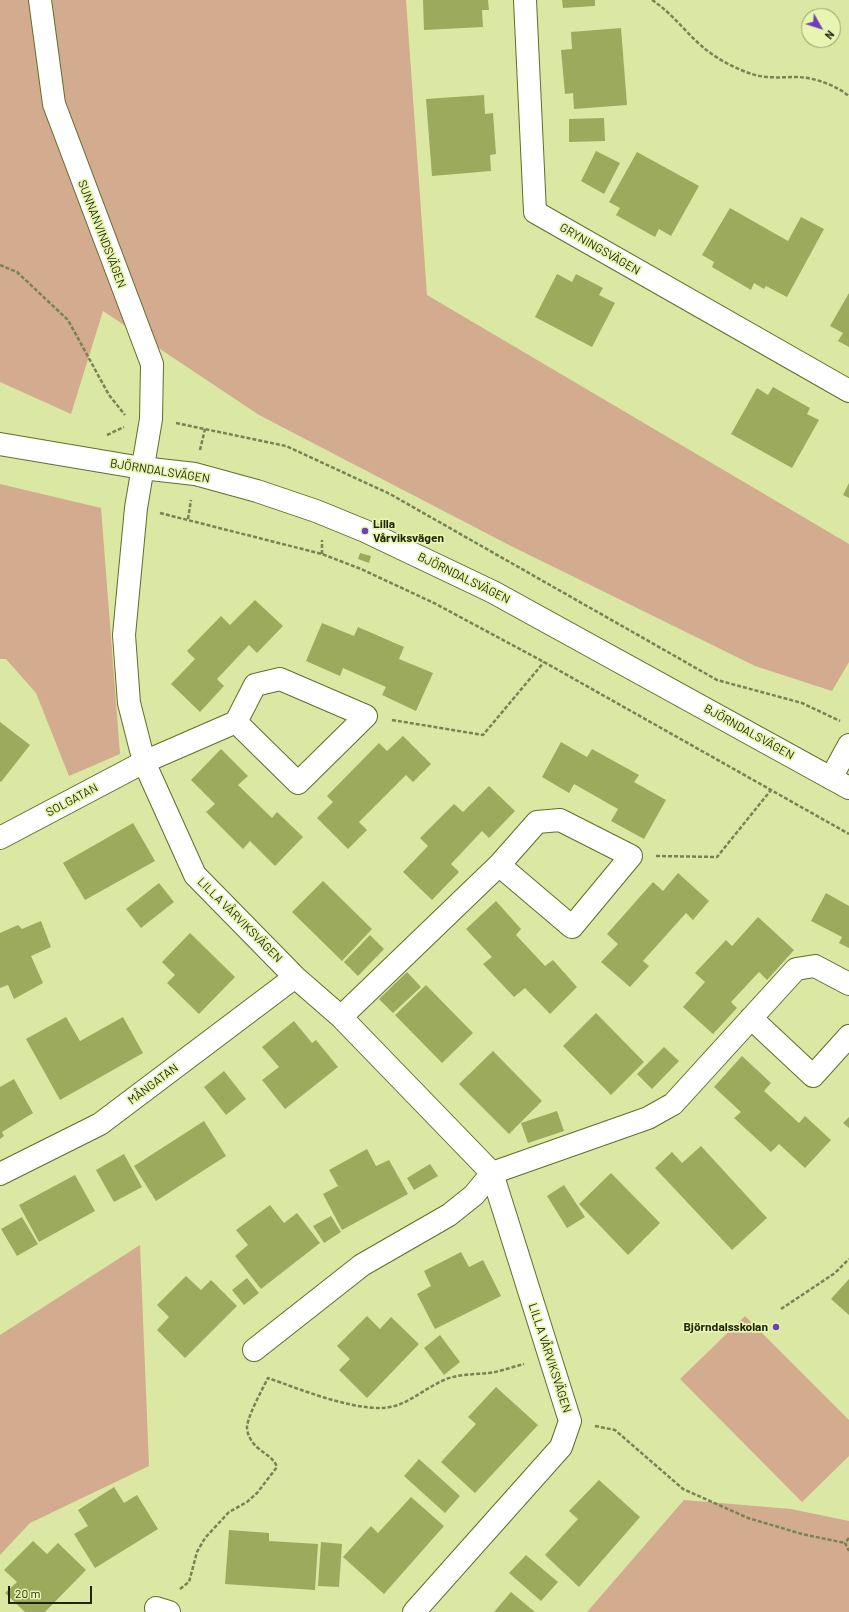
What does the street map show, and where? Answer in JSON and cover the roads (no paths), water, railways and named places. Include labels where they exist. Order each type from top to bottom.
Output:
[{"type":"street","name":"SUNNANVINDSVÄGEN","points":[[40,0],[54,104],[152,364],[150,419],[142,468]]},
{"type":"street","name":"GRYNINGSVÄGEN","points":[[524,0],[535,212],[849,391]]},
{"type":"street","name":"BJÖRNDALSVÄGEN","points":[[0,444],[142,468],[195,474],[258,491],[316,511],[366,531],[494,592],[840,783]]},
{"type":"street","name":"LILLA VÅRVIKSVÄGEN","points":[[142,468],[136,508],[124,635],[129,703],[144,762],[195,875],[295,977],[341,1017],[492,1173],[570,1421],[561,1447],[414,1612]]},
{"type":"street","points":[[144,762],[236,722],[255,685],[280,679],[366,716],[298,783],[236,722]]},
{"type":"street","points":[[840,783],[849,745]]},
{"type":"street","name":"SOLGATAN","points":[[0,838],[144,762]]},
{"type":"street","points":[[341,1017],[499,865],[537,822],[560,820],[631,856],[572,927],[499,865]]},
{"type":"street","points":[[254,1350],[362,1265],[449,1215],[474,1195],[492,1173],[648,1118],[673,1104],[796,970],[815,966],[849,984]]},
{"type":"street","name":"MÅNGATAN","points":[[0,1174],[100,1124],[295,977]]},
{"type":"street","points":[[751,1018],[813,1076],[849,1036]]},
{"type":"place","name":"Lilla Vårviksvägen","points":[[365,531]]},
{"type":"place","name":"Björndalsskolan","points":[[776,1327]]}]
